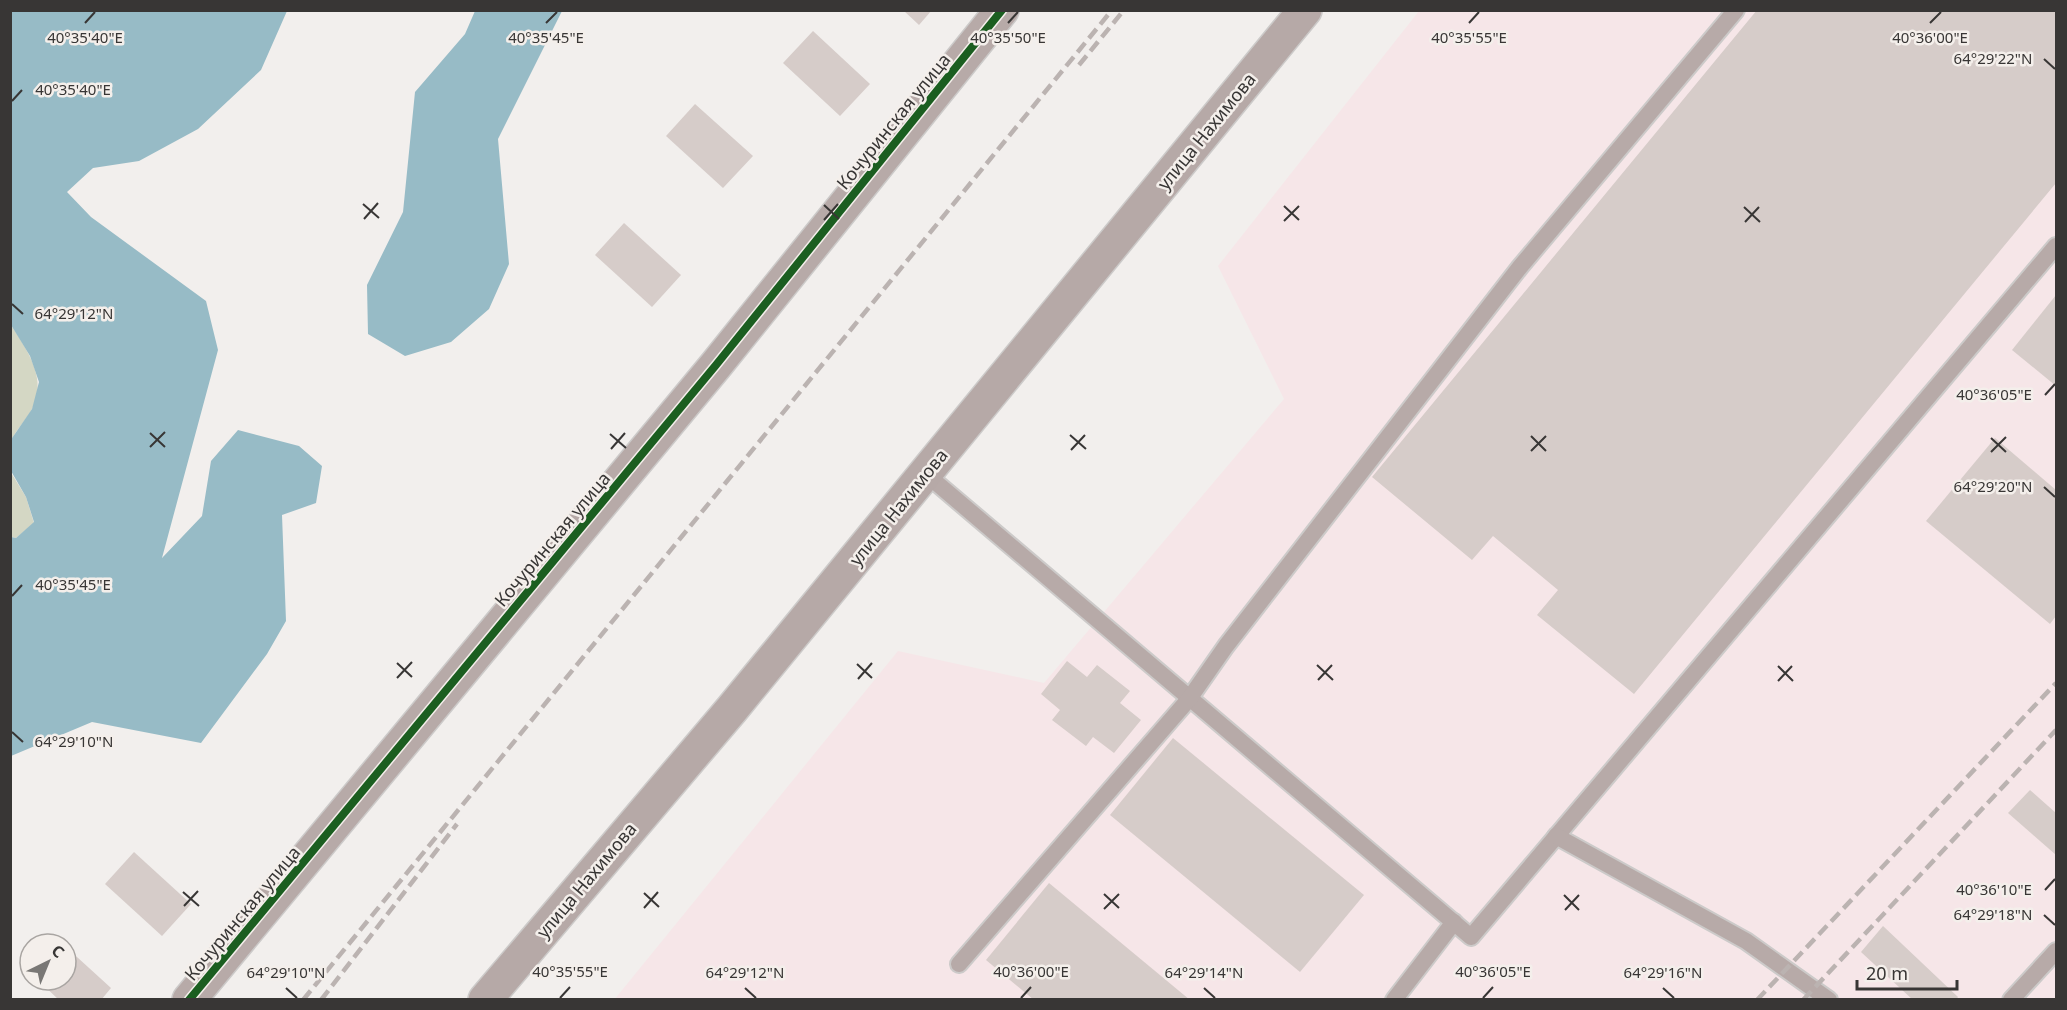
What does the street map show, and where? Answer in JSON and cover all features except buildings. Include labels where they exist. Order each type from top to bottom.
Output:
[{"type":"main road","name":"улица Нахимова","points":[[485,999],[724,718],[1305,10]]},
{"type":"street","name":"Кочуринская улица","points":[[189,999],[716,365],[1002,10]]},
{"type":"lane","points":[[959,964],[1189,699],[1226,646],[1520,267],[1736,10]]},
{"type":"lane","points":[[926,474],[1471,937],[2056,246]]},
{"type":"lane","points":[[1556,836],[1746,941],[1828,999]]},
{"type":"lane","points":[[1394,999],[1454,922]]},
{"type":"lane","points":[[2011,999],[2055,955]]},
{"type":"shaded area","points":[[1419,11],[2056,11],[2056,999],[614,1000],[898,651],[1044,683],[1284,399],[1218,266]]},
{"type":"green space","points":[[11,325],[34,366],[38,388],[31,411],[11,441]]},
{"type":"green space","points":[[10,471],[26,497],[34,523],[16,538],[11,537]]},
{"type":"water","points":[[11,10],[287,11],[261,70],[198,129],[139,161],[93,168],[67,192],[91,217],[206,301],[218,350],[162,558],[202,516],[211,461],[238,430],[299,446],[322,466],[316,503],[282,515],[286,621],[267,654],[201,743],[92,722],[11,756],[11,537],[16,538],[34,522],[26,497],[11,471],[10,441],[32,409],[39,382],[30,356],[11,325]]},
{"type":"water","points":[[475,11],[562,11],[498,139],[509,264],[489,309],[451,342],[405,356],[368,334],[367,285],[403,212],[415,92],[465,34]]},
{"type":"railway","points":[[303,1000],[1112,10]]},
{"type":"railway","points":[[1079,65],[1124,10]]},
{"type":"railway","points":[[1757,1000],[2056,683]]},
{"type":"railway","points":[[1803,1000],[2056,730]]},
{"type":"railway","points":[[321,1000],[457,824]]},
{"type":"cycle path","points":[[189,1000],[716,365],[1002,10]]}]
